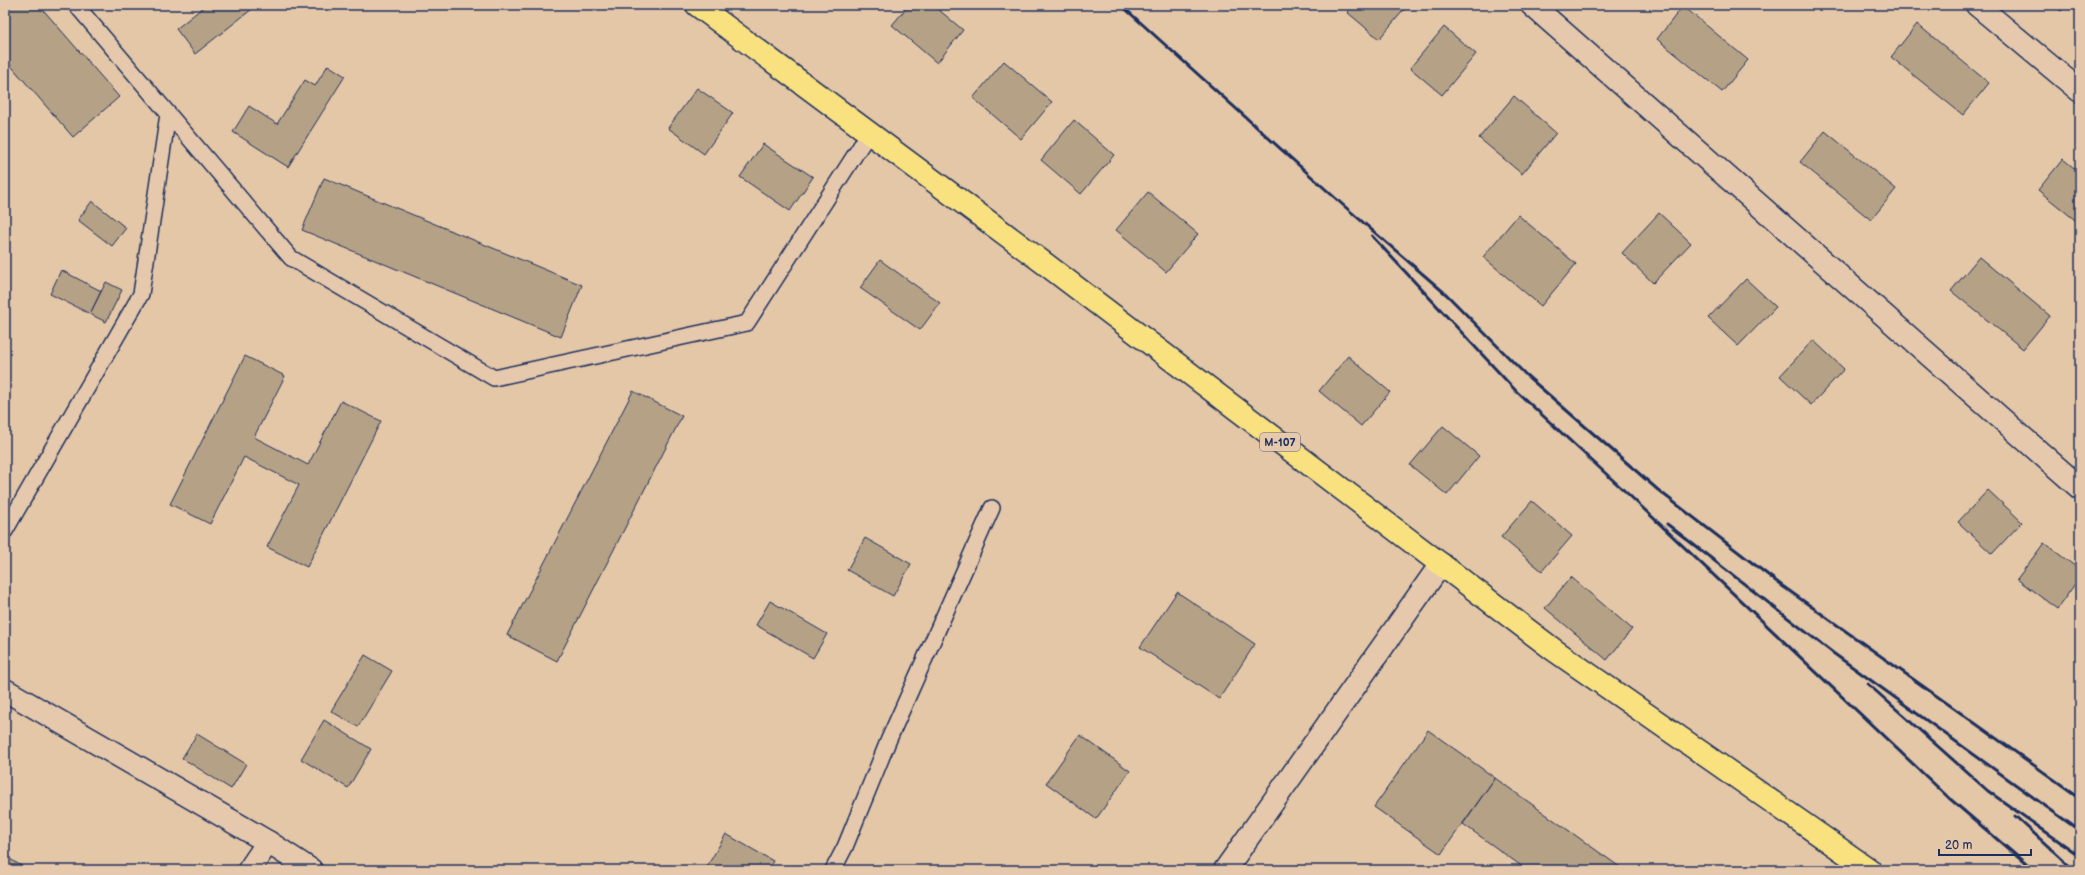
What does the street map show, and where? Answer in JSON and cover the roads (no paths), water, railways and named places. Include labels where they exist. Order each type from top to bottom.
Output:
[{"type":"main road","name":"М-107","points":[[697,5],[1044,263],[1554,650],[1870,870]]},
{"type":"street","points":[[1532,5],[2080,488]]},
{"type":"street","points":[[1977,5],[2080,91]]},
{"type":"street","points":[[1225,870],[1441,564]]},
{"type":"street","points":[[5,690],[268,842],[311,870]]},
{"type":"street","points":[[249,870],[268,842]]},
{"type":"lane","points":[[76,5],[291,258],[494,378],[747,323],[869,133]]},
{"type":"lane","points":[[5,531],[141,294],[168,114]]},
{"type":"lane","points":[[833,870],[845,847],[889,739],[992,508]]},
{"type":"railway","points":[[1121,5],[1343,205],[1447,295],[1526,375],[1658,490],[1781,585],[2080,798]]},
{"type":"railway","points":[[1372,236],[1517,392],[1628,494],[1949,798],[2033,870]]},
{"type":"railway","points":[[1667,524],[1833,653],[2080,831]]},
{"type":"railway","points":[[1868,684],[1988,791],[2080,856]]},
{"type":"railway","points":[[2015,816],[2074,870]]}]
